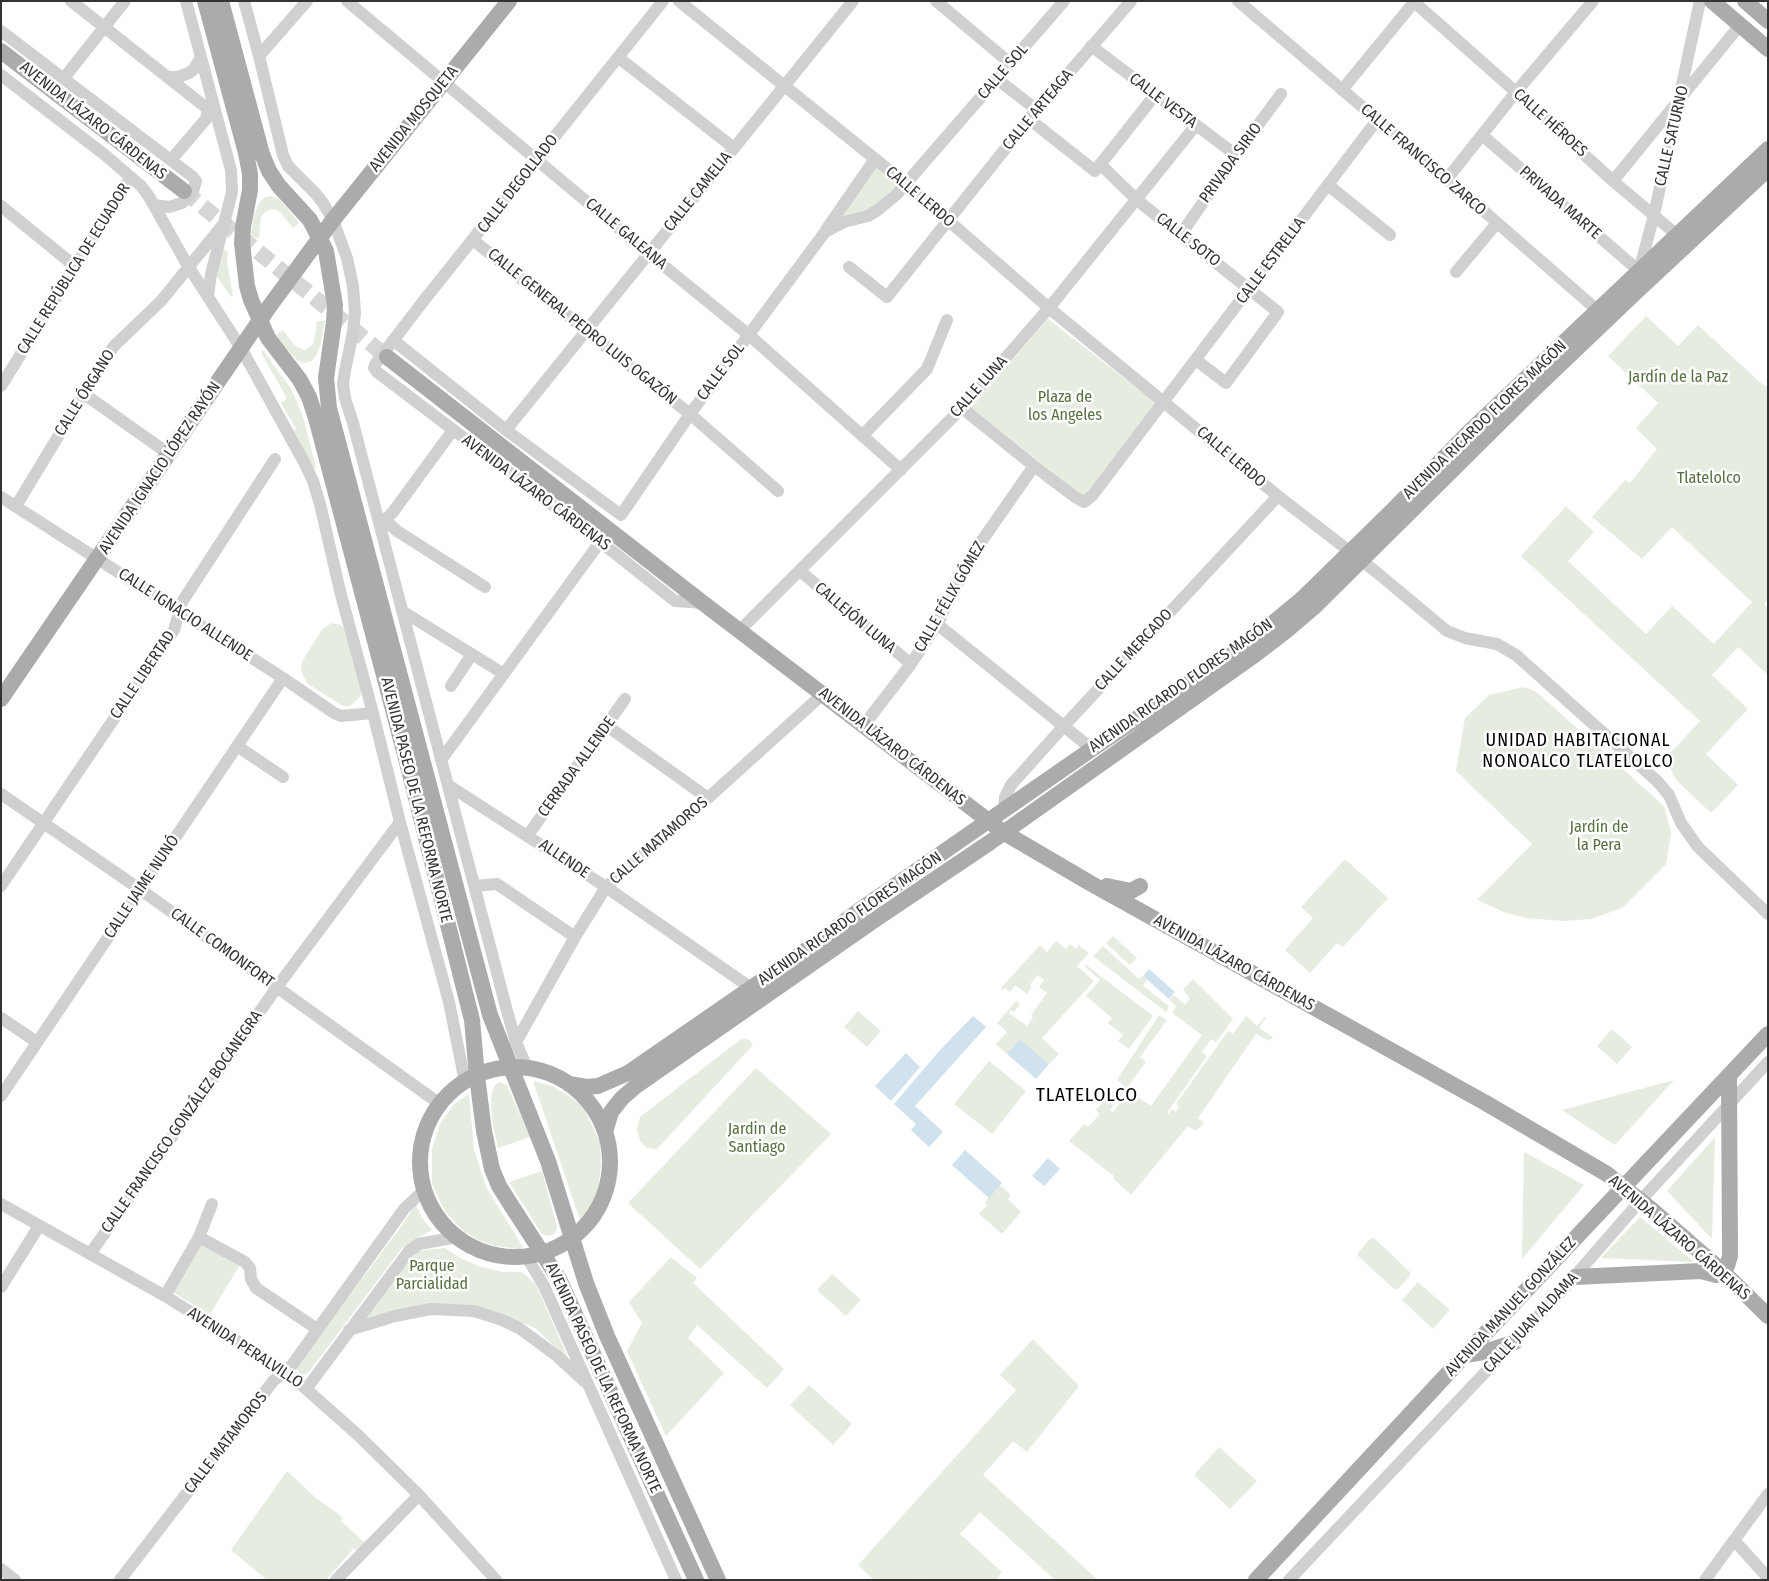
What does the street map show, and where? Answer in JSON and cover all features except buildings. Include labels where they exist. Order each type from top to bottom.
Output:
[{"type":"main road","name":"AVENIDA PASEO DE LA REFORMA NORTE","points":[[206,1],[250,174],[250,190],[242,243],[243,265],[247,286],[260,320],[272,343],[300,380],[309,397],[316,418],[410,774],[472,1020],[471,1079],[492,1169],[511,1205],[560,1279],[696,1580]]},
{"type":"main road","name":"AVENIDA PASEO DE LA REFORMA NORTE","points":[[222,1],[262,154],[269,171],[279,186],[310,220],[326,251],[335,305],[326,378],[329,408],[490,1015],[548,1161],[586,1283],[607,1336],[718,1580]]},
{"type":"main road","name":"AVENIDA MOSQUETA","points":[[320,237],[509,1]]},
{"type":"main road","points":[[1712,1],[1768,49]]},
{"type":"main road","points":[[1753,4],[1768,21]]},
{"type":"main road","name":"AVENIDA LÁZARO CÁRDENAS","points":[[1,51],[184,191]]},
{"type":"main road","name":"AVENIDA RICARDO FLORES MAGÓN","points":[[605,1132],[611,1112],[622,1098],[636,1086],[1256,654],[1313,608],[1355,557],[1602,314],[1682,239],[1768,149]]},
{"type":"main road","name":"AVENIDA RICARDO FLORES MAGÓN","points":[[1602,314],[1639,270],[1682,239],[1768,169]]},
{"type":"main road","name":"AVENIDA IGNACIO LÓPEZ RAYÓN","points":[[1,699],[260,320],[320,237]]},
{"type":"main road","name":"AVENIDA LÁZARO CÁRDENAS","points":[[387,357],[703,603],[1003,832],[1090,883],[1484,1102],[1598,1169],[1641,1200],[1722,1271],[1768,1316]]},
{"type":"main road","name":"AVENIDA RICARDO FLORES MAGÓN","points":[[570,1084],[587,1087],[598,1086],[628,1073],[1092,749],[1249,643],[1302,598],[1355,557]]},
{"type":"main road","points":[[1090,883],[1131,891],[1140,886]]},
{"type":"main road","name":"AVENIDA MANUEL GONZÁLEZ","points":[[1256,1580],[1768,1034]]},
{"type":"main road","points":[[510,1067],[527,1068],[546,1072],[570,1084],[591,1105],[605,1132],[610,1152],[610,1172],[605,1192],[596,1211],[584,1227],[572,1238],[544,1253],[526,1256],[499,1256],[477,1249],[457,1237],[437,1216],[424,1190],[420,1161],[425,1132],[440,1104],[452,1091],[471,1079],[494,1070],[510,1067]]},
{"type":"main road","points":[[1575,1277],[1701,1271],[1716,1275],[1727,1266],[1730,1256],[1729,1077]]},
{"type":"main road","points":[[1465,1355],[1484,1352],[1515,1342]]},
{"type":"street","points":[[72,1],[211,108]]},
{"type":"street","points":[[64,78],[125,1]]},
{"type":"street","points":[[186,1],[201,57],[211,108],[231,170],[232,192],[211,274],[208,296]]},
{"type":"street","name":"AVENIDA PASEO DE LA REFORMA NORTE","points":[[244,1],[260,56],[283,155],[288,166],[316,194],[333,220],[347,258],[354,295],[354,323],[345,371],[345,398],[382,520],[402,611],[516,1042],[527,1068]]},
{"type":"street","points":[[260,56],[308,1]]},
{"type":"street","name":"CALLE GALEANA","points":[[347,1],[749,335],[901,470]]},
{"type":"street","name":"CALLE DEGOLLADO","points":[[374,368],[393,340],[664,1]]},
{"type":"street","name":"CALLE LERDO","points":[[679,1],[905,183],[1049,308],[1165,401],[1278,496],[1453,634],[1498,644],[1516,655],[1657,781],[1669,795],[1681,823],[1698,847],[1768,914]]},
{"type":"street","name":"CALLE CAMELIA","points":[[506,430],[853,1]]},
{"type":"street","points":[[936,1],[1010,63]]},
{"type":"street","name":"CALLE SOL","points":[[825,232],[844,222],[868,216],[896,195],[1064,1]]},
{"type":"street","name":"CALLE ARTEAGA","points":[[850,267],[887,297],[1033,114],[1131,1]]},
{"type":"street","name":"CALLE FRANCISCO ZARCO","points":[[1238,1],[1602,314]]},
{"type":"street","points":[[1447,179],[1516,92],[1593,1]]},
{"type":"street","name":"CALLE SATURNO","points":[[1639,270],[1654,215],[1700,1]]},
{"type":"street","points":[[1342,90],[1414,2]]},
{"type":"street","name":"CALLE HÉROES","points":[[1414,2],[1613,181],[1682,239]]},
{"type":"street","points":[[1613,181],[1740,25]]},
{"type":"street","points":[[1,31],[196,181],[193,191],[182,203],[176,206],[154,205]]},
{"type":"street","name":"CALLE VESTA","points":[[1091,46],[1236,155]]},
{"type":"street","points":[[169,77],[178,77],[189,73],[194,69],[201,57]]},
{"type":"street","points":[[619,58],[734,148]]},
{"type":"street","name":"AVENIDA PASEO DE LA REFORMA NORTE","points":[[1,75],[141,186],[154,205],[188,266],[241,348],[313,481],[400,822],[471,1079]]},
{"type":"street","name":"CALLE SOTO","points":[[997,79],[1033,114],[1137,200],[1278,312],[1226,383],[1196,360]]},
{"type":"street","name":"PRIVADA SIRIO","points":[[1181,234],[1236,155],[1282,94]]},
{"type":"street","points":[[1097,167],[1155,95]]},
{"type":"street","points":[[171,160],[206,119],[211,108]]},
{"type":"street","name":"CALLE ESTRELLA","points":[[1034,466],[1084,502],[1092,496],[1377,120]]},
{"type":"street","name":"CALLE LUNA","points":[[740,630],[962,408],[1049,308],[1196,125]]},
{"type":"street","name":"PRIVADA MARTE","points":[[1482,135],[1639,270]]},
{"type":"street","name":"CALLE SOL","points":[[506,430],[621,515],[690,414],[825,232],[875,159]]},
{"type":"street","name":"CALLE REPÚBLICA DE ECUADOR","points":[[1,386],[131,177]]},
{"type":"street","points":[[1328,185],[1390,235]]},
{"type":"street","points":[[1,206],[76,267]]},
{"type":"street","name":"CALLE ÓRGANO","points":[[16,506],[115,345],[160,301],[226,221]]},
{"type":"street","points":[[1456,272],[1497,224]]},
{"type":"street","name":"CALLE GENERAL PEDRO LUIS OGAZÓN","points":[[473,240],[690,414],[778,491]]},
{"type":"street","points":[[862,436],[927,369],[948,320]]},
{"type":"street","points":[[393,340],[506,430]]},
{"type":"street","name":"AVENIDA LÁZARO CÁRDENAS","points":[[374,368],[675,601],[703,603]]},
{"type":"street","points":[[84,394],[169,454]]},
{"type":"street","points":[[962,408],[1034,466]]},
{"type":"street","points":[[453,430],[382,520],[396,531],[485,587]]},
{"type":"street","name":"CALLE LIBERTAD","points":[[1,886],[174,630],[182,602],[275,459]]},
{"type":"street","name":"CALLE FÉLIX GÓMEZ","points":[[864,725],[911,664],[936,624],[974,552],[1034,466]]},
{"type":"street","name":"CALLE MERCADO","points":[[1004,811],[1005,797],[1011,786],[1063,727],[1278,496]]},
{"type":"street","name":"CALLE IGNACIO ALLENDE","points":[[1,497],[283,678],[334,713],[341,716],[373,713]]},
{"type":"street","points":[[441,760],[600,542]]},
{"type":"street","name":"CALLEJÓN LUNA","points":[[800,571],[911,664]]},
{"type":"street","points":[[402,611],[504,674]]},
{"type":"street","points":[[936,624],[1092,749]]},
{"type":"street","points":[[451,686],[472,654]]},
{"type":"street","name":"CALLE JAIME NUNÓ","points":[[1,1096],[283,678]]},
{"type":"street","name":"CALLE MATAMOROS","points":[[516,1042],[575,937],[606,887],[823,694]]},
{"type":"street","name":"CERRADA ALLENDE","points":[[528,835],[625,699]]},
{"type":"street","points":[[606,726],[708,798]]},
{"type":"street","points":[[237,746],[283,777]]},
{"type":"street","name":"ALLENDE","points":[[448,784],[606,887],[751,988]]},
{"type":"street","name":"CALLE COMONFORT","points":[[1,794],[141,890],[440,1104]]},
{"type":"street","name":"CALLE FRANCISCO GONZÁLEZ BOCANEGRA","points":[[90,1254],[277,987],[400,822]]},
{"type":"street","points":[[475,886],[497,884],[575,937]]},
{"type":"street","points":[[1,1018],[37,1042]]},
{"type":"street","name":"CALLE JUAN ALDAMA","points":[[1290,1580],[1575,1277],[1641,1200],[1768,1062]]},
{"type":"street","name":"CALLE MATAMOROS","points":[[120,1580],[274,1380],[287,1372],[404,1209],[424,1190]]},
{"type":"street","name":"AVENIDA PERALVILLO","points":[[1,1204],[165,1296],[287,1372],[359,1436],[419,1495],[496,1580]]},
{"type":"street","points":[[165,1296],[199,1237],[212,1204]]},
{"type":"street","points":[[1,1287],[38,1226]]},
{"type":"street","points":[[199,1237],[245,1262],[250,1268],[251,1279],[256,1288],[317,1329]]},
{"type":"street","points":[[307,1388],[409,1251],[420,1244],[457,1237]]},
{"type":"street","name":"AVENIDA PASEO DE LA REFORMA NORTE","points":[[526,1256],[544,1286],[676,1580]]},
{"type":"street","points":[[349,1330],[395,1316],[431,1309],[474,1310],[519,1328],[557,1356],[588,1385]]},
{"type":"street","points":[[1705,1580],[1768,1494]]},
{"type":"street","points":[[336,1580],[419,1495]]},
{"type":"street","points":[[1734,1540],[1768,1578]]},
{"type":"street","points":[[1,1569],[15,1580]]},
{"type":"green space","points":[[875,165],[900,187],[877,209],[841,220]]},
{"type":"green space","points":[[270,196],[282,202],[299,223],[293,228],[281,213],[271,209],[261,217],[259,238],[251,237],[254,215],[259,203],[264,198]]},
{"type":"green space","points":[[223,249],[228,252],[227,262],[233,296],[231,297],[215,274]]},
{"type":"green space","name":"Tlatelolco","points":[[1646,316],[1678,346],[1698,325],[1763,385],[1768,387],[1768,601],[1764,604],[1768,608],[1768,675],[1738,647],[1712,675],[1748,709],[1706,754],[1738,785],[1711,813],[1677,781],[1665,759],[1700,721],[1521,556],[1566,506],[1594,532],[1568,561],[1646,634],[1672,606],[1714,644],[1752,602],[1672,527],[1642,559],[1592,517],[1625,480],[1630,483],[1657,449],[1636,428],[1658,403],[1608,356]]},
{"type":"green space","name":"Plaza de los Angeles","points":[[1048,319],[1156,403],[1084,497],[971,408]]},
{"type":"green space","points":[[317,321],[325,321],[321,343],[316,356],[311,361],[305,363],[298,361],[276,335],[283,330],[294,345],[304,350],[314,342]]},
{"type":"green space","points":[[263,350],[291,389],[297,402],[304,420],[316,468],[314,469],[294,431],[296,429],[281,403],[287,398],[261,353]]},
{"type":"green space","points":[[332,623],[344,628],[361,688],[361,695],[350,706],[343,706],[308,684],[302,673],[301,666],[304,658],[323,628]]},
{"type":"green space","name":"Jardín de la Pera","points":[[1523,687],[1539,694],[1664,806],[1671,833],[1666,864],[1622,908],[1591,919],[1563,921],[1526,918],[1506,913],[1477,900],[1532,844],[1456,771],[1465,718],[1489,695]]},
{"type":"green space","points":[[1345,859],[1388,898],[1343,947],[1337,943],[1310,973],[1285,950],[1313,918],[1301,907]]},
{"type":"green space","points":[[1113,936],[1137,958],[1130,965],[1106,943]]},
{"type":"green space","points":[[1056,941],[1066,949],[1070,944],[1076,949],[1079,945],[1089,953],[1077,966],[1094,981],[1042,1038],[1059,1054],[1049,1064],[1020,1039],[1007,1054],[996,1044],[1007,1032],[997,1023],[1016,1001],[1020,1004],[1014,1012],[1011,1010],[1009,1013],[1027,1026],[1033,1017],[1031,1015],[1047,993],[1039,987],[1044,980],[1037,975],[1030,985],[1032,986],[1027,994],[1015,985],[1010,992],[1005,988],[1003,990],[1001,988],[1040,945],[1047,952]]},
{"type":"green space","points":[[1103,946],[1139,979],[1143,976],[1147,980],[1143,986],[1169,1006],[1166,1012],[1093,956]]},
{"type":"green space","points":[[1086,965],[1153,1016],[1129,1049],[1118,1041],[1123,1035],[1108,1023],[1112,1018],[1086,996],[1100,980],[1084,966]]},
{"type":"green space","points":[[1193,979],[1233,1019],[1216,1042],[1211,1039],[1202,1052],[1207,1056],[1167,1113],[1169,1114],[1172,1109],[1176,1112],[1179,1106],[1176,1104],[1228,1031],[1233,1034],[1246,1016],[1257,1026],[1265,1017],[1259,1028],[1273,1037],[1269,1041],[1256,1034],[1198,1118],[1204,1123],[1196,1131],[1188,1126],[1131,1195],[1113,1178],[1114,1176],[1069,1141],[1084,1124],[1088,1127],[1100,1114],[1096,1110],[1110,1094],[1111,1090],[1116,1093],[1118,1090],[1123,1093],[1110,1110],[1113,1112],[1126,1094],[1131,1097],[1133,1094],[1151,1106],[1202,1035],[1172,1013],[1176,1006],[1169,1000],[1174,995],[1185,1005],[1190,998],[1183,990]]},
{"type":"green space","points":[[858,1011],[881,1031],[867,1047],[844,1027]]},
{"type":"green space","points":[[1159,1015],[1167,1020],[1140,1057],[1146,1062],[1126,1089],[1117,1080]]},
{"type":"green space","points":[[1612,1029],[1632,1047],[1617,1064],[1597,1046]]},
{"type":"green space","points":[[741,1039],[748,1039],[753,1045],[657,1149],[647,1148],[640,1141],[637,1130],[640,1117]]},
{"type":"green space","points":[[989,1061],[1026,1091],[992,1134],[954,1104]]},
{"type":"green space","name":"Jardin de Santiago","points":[[756,1068],[831,1134],[700,1269],[628,1203]]},
{"type":"green space","points":[[1674,1080],[1615,1145],[1562,1110]]},
{"type":"green space","points":[[533,1081],[552,1086],[584,1108],[600,1143],[601,1165],[598,1189],[590,1208],[580,1220]]},
{"type":"green space","points":[[500,1082],[507,1085],[530,1137],[498,1148],[492,1120],[491,1095],[495,1085]]},
{"type":"green space","points":[[469,1094],[474,1149],[486,1187],[523,1247],[519,1249],[495,1246],[480,1241],[461,1229],[445,1211],[432,1184],[432,1149],[440,1124],[454,1104]]},
{"type":"green space","points":[[1715,1137],[1712,1239],[1667,1191]]},
{"type":"green space","points":[[1524,1152],[1584,1185],[1522,1259]]},
{"type":"green space","points":[[542,1171],[557,1227],[555,1233],[549,1236],[542,1234],[509,1182]]},
{"type":"green space","points":[[1000,1185],[1011,1195],[1008,1199],[1021,1212],[1002,1234],[979,1214],[987,1205],[985,1202]]},
{"type":"green space","points":[[416,1204],[422,1218],[432,1230],[402,1248],[309,1372],[304,1375],[299,1373],[297,1369],[298,1364],[398,1231]]},
{"type":"green space","points":[[1640,1217],[1694,1262],[1601,1258]]},
{"type":"green space","points":[[1371,1238],[1375,1239],[1410,1272],[1410,1276],[1398,1289],[1394,1289],[1358,1256],[1358,1253]]},
{"type":"green space","points":[[201,1243],[240,1265],[210,1314],[172,1292]]},
{"type":"green space","name":"Parque Parcialidad","points":[[445,1248],[462,1259],[481,1267],[503,1272],[522,1272],[536,1285],[569,1360],[535,1328],[501,1314],[473,1306],[363,1319],[417,1251]]},
{"type":"green space","points":[[671,1257],[697,1278],[693,1283],[784,1369],[767,1388],[697,1325],[688,1338],[724,1373],[666,1436],[627,1351],[642,1323],[629,1302]]},
{"type":"green space","points":[[832,1274],[861,1300],[846,1316],[817,1290]]},
{"type":"green space","points":[[1418,1282],[1450,1310],[1433,1329],[1402,1300]]},
{"type":"green space","points":[[1033,1339],[1079,1386],[1027,1452],[1013,1441],[983,1475],[1098,1580],[1055,1580],[980,1512],[960,1534],[1002,1572],[996,1580],[921,1580],[920,1578],[918,1580],[874,1580],[858,1565],[1016,1390],[1000,1375]]},
{"type":"green space","points":[[809,1385],[852,1424],[833,1445],[790,1405]]},
{"type":"green space","points":[[1219,1447],[1257,1481],[1230,1509],[1194,1475]]},
{"type":"green space","points":[[287,1471],[317,1499],[343,1518],[341,1521],[365,1543],[357,1551],[354,1548],[326,1580],[267,1580],[231,1550]]},
{"type":"water","points":[[1149,969],[1175,992],[1169,999],[1143,976]]},
{"type":"water","points":[[973,1016],[986,1027],[915,1106],[943,1132],[929,1147],[911,1130],[916,1124],[894,1104],[940,1050]]},
{"type":"water","points":[[1020,1039],[1049,1064],[1036,1079],[1007,1054]]},
{"type":"water","points":[[906,1053],[920,1067],[891,1101],[875,1086]]},
{"type":"water","points":[[965,1150],[1002,1183],[989,1198],[952,1165]]},
{"type":"water","points":[[1048,1158],[1060,1169],[1044,1186],[1032,1176]]},
{"type":"tunnel","points":[[184,191],[387,357]]},
{"type":"district","name":"UNIDAD HABITACIONAL NONOALCO TLATELOLCO","points":[[1578,751]]},
{"type":"district","name":"TLATELOLCO","points":[[1087,1096]]},
{"type":"park label","name":"Jardín de la Paz","points":[[1678,378]]}]
